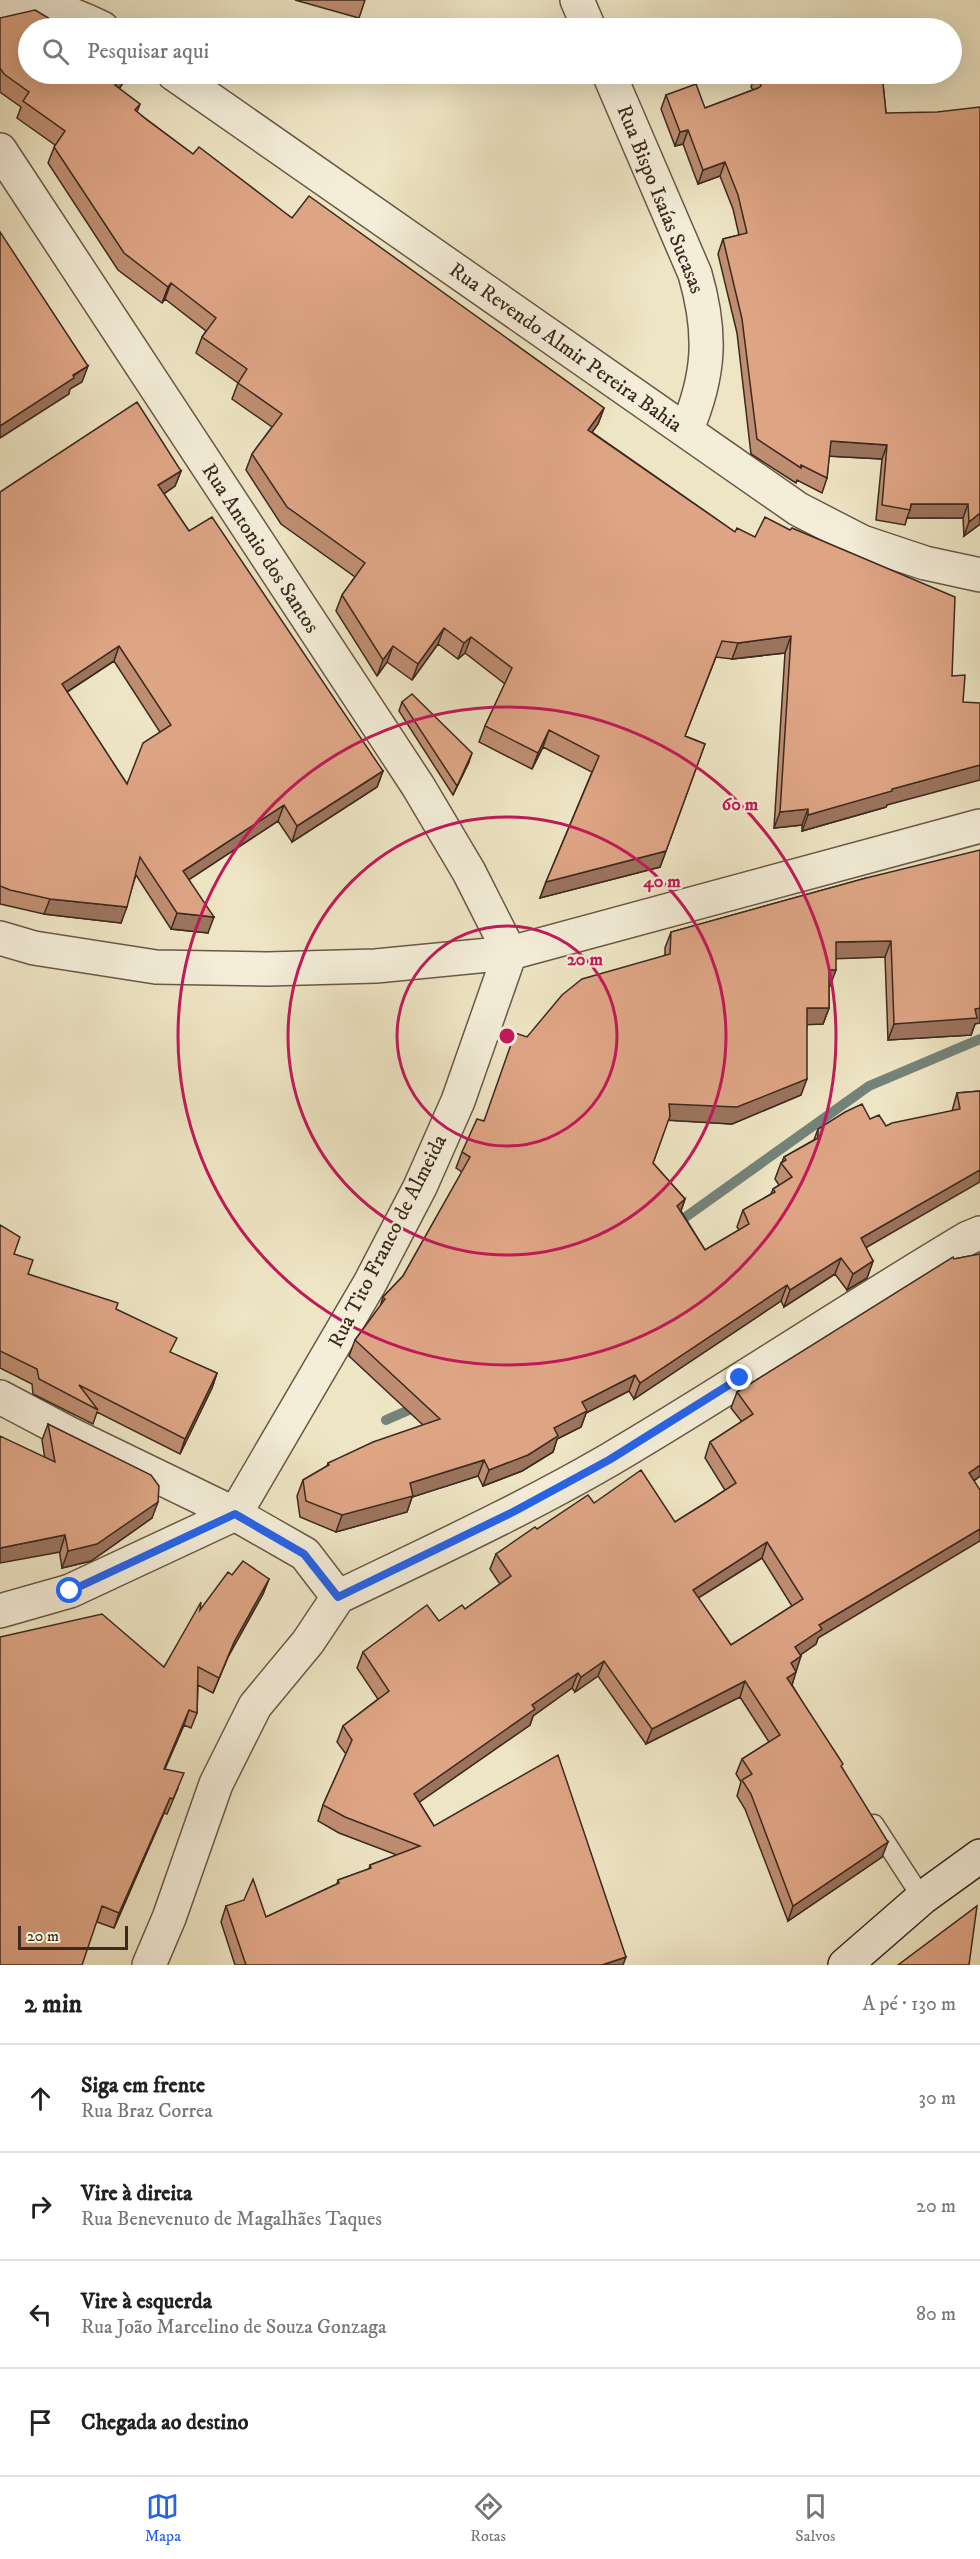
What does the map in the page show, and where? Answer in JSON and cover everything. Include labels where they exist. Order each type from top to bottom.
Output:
[{"type":"street","points":[[577,0],[585,18]]},
{"type":"street","points":[[0,3],[27,2],[70,12],[82,18]]},
{"type":"street","name":"Rua Revendo Almir Pereira Bahia","points":[[188,84],[798,509],[862,542],[924,563],[980,575]]},
{"type":"street","name":"Rua Bispo Isaías Sucasas","points":[[613,84],[694,274],[704,303],[707,338],[705,369],[700,399],[686,431]]},
{"type":"street","name":"Rua Antonio dos Santos","points":[[0,150],[418,786],[468,872],[510,953]]},
{"type":"street","points":[[0,938],[34,948],[156,967],[267,969],[376,966],[510,953],[980,826]]},
{"type":"street","name":"Rua Tito Franco de Almeida","points":[[235,1514],[370,1283],[420,1186],[458,1101],[510,953]]},
{"type":"street","points":[[149,1965],[169,1918],[216,1784],[255,1706],[308,1642],[338,1597],[513,1512],[609,1460],[895,1282],[980,1233]]},
{"type":"street","points":[[0,1397],[70,1434],[235,1514],[304,1554],[338,1597]]},
{"type":"street","points":[[0,1611],[70,1591],[235,1514]]},
{"type":"street","points":[[845,1965],[922,1898],[980,1856]]},
{"type":"lane","points":[[864,1809],[922,1898]]},
{"type":"building","points":[[35,10],[48,18],[18,18],[18,84],[116,84],[140,104],[135,110],[147,120],[193,154],[199,147],[292,218],[309,196],[604,408],[588,430],[735,532],[737,528],[755,537],[765,517],[790,530],[792,528],[955,597],[952,676],[965,675],[963,702],[980,703],[980,765],[808,815],[808,809],[780,812],[791,636],[738,643],[722,641],[685,736],[705,744],[666,851],[546,882],[599,756],[549,730],[538,753],[485,726],[512,668],[471,637],[464,643],[444,628],[418,664],[393,646],[383,660],[342,595],[365,563],[287,507],[252,454],[282,414],[238,383],[247,369],[202,337],[216,318],[171,283],[168,287],[124,253],[54,147],[65,131],[23,101],[29,92],[4,74],[0,68],[0,18]]},
{"type":"building","points":[[696,84],[705,108],[761,86],[760,84],[883,84],[886,113],[937,112],[980,107],[980,513],[969,522],[968,504],[911,504],[910,510],[882,505],[887,445],[831,441],[827,478],[801,465],[801,468],[757,439],[742,319],[723,239],[747,233],[738,195],[725,162],[703,170],[688,130],[680,132],[666,95]]},
{"type":"building","points":[[0,232],[88,366],[73,375],[74,378],[0,426]]},
{"type":"building","points":[[137,402],[181,471],[158,485],[189,531],[212,517],[383,771],[297,826],[284,805],[183,871],[214,917],[177,913],[140,857],[127,907],[50,899],[0,886],[0,492]],"holes":[[[119,646],[171,725],[143,743],[127,784],[62,684]]]},
{"type":"building","points":[[412,694],[472,753],[457,786],[402,702]]},
{"type":"building","points":[[980,850],[980,1008],[975,1009],[977,1018],[894,1024],[891,941],[836,942],[836,970],[829,970],[829,1008],[807,1008],[807,1079],[737,1107],[669,1104],[670,1116],[653,1163],[685,1199],[677,1206],[705,1250],[749,1224],[743,1210],[775,1192],[773,1189],[792,1177],[781,1163],[786,1160],[784,1157],[818,1138],[818,1129],[862,1104],[870,1119],[879,1115],[886,1126],[960,1109],[957,1093],[980,1091],[980,1170],[861,1238],[873,1261],[853,1274],[841,1258],[790,1290],[787,1285],[640,1383],[635,1375],[582,1402],[587,1411],[554,1428],[558,1436],[528,1455],[489,1470],[484,1460],[410,1483],[413,1496],[342,1515],[306,1501],[303,1480],[329,1465],[328,1463],[373,1442],[440,1419],[355,1340],[385,1299],[383,1297],[403,1276],[470,1157],[462,1152],[477,1119],[484,1121],[515,1033],[527,1037],[562,995],[582,979],[670,954],[671,932],[866,878]]},
{"type":"building","points":[[0,1225],[20,1237],[14,1254],[33,1260],[28,1274],[118,1303],[116,1309],[177,1338],[170,1352],[217,1373],[185,1439],[79,1385],[98,1410],[39,1379],[37,1369],[0,1351]]},
{"type":"building","points":[[980,1254],[980,1465],[969,1473],[980,1490],[980,1529],[819,1625],[822,1629],[795,1647],[801,1656],[791,1663],[796,1672],[787,1678],[843,1764],[841,1766],[888,1842],[793,1906],[751,1794],[742,1780],[752,1774],[742,1759],[780,1735],[745,1681],[652,1729],[604,1661],[581,1677],[578,1673],[532,1705],[535,1709],[414,1794],[434,1826],[558,1755],[626,1957],[602,1965],[246,1965],[226,1906],[244,1900],[253,1879],[266,1917],[339,1883],[338,1880],[371,1868],[370,1865],[420,1846],[345,1817],[323,1805],[352,1740],[343,1726],[389,1691],[363,1652],[427,1605],[439,1621],[462,1605],[465,1609],[511,1576],[496,1554],[588,1495],[594,1503],[641,1470],[675,1522],[736,1483],[710,1442],[753,1414],[737,1392],[953,1257],[954,1259]],"holes":[[[767,1542],[803,1599],[731,1645],[693,1590]]]},
{"type":"building","points":[[48,1424],[151,1475],[159,1486],[158,1502],[97,1544],[68,1551],[65,1535],[0,1548],[0,1436],[55,1462]]},
{"type":"building","points":[[243,1561],[269,1579],[234,1642],[219,1678],[198,1667],[197,1713],[189,1710],[164,1769],[184,1773],[173,1799],[170,1798],[119,1913],[102,1906],[82,1965],[0,1965],[0,1637],[102,1614],[164,1667],[201,1602],[200,1610],[228,1572],[232,1575]]},
{"type":"building","points":[[977,1906],[969,1965],[898,1965]]},
{"type":"waterway","points":[[673,1226],[869,1086],[980,1039]]},
{"type":"waterway","points":[[386,1420],[418,1406]]},
{"type":"route","points":[[70,1591],[124,1568],[235,1514],[304,1554],[338,1597],[513,1512],[609,1460],[740,1378]]}]
